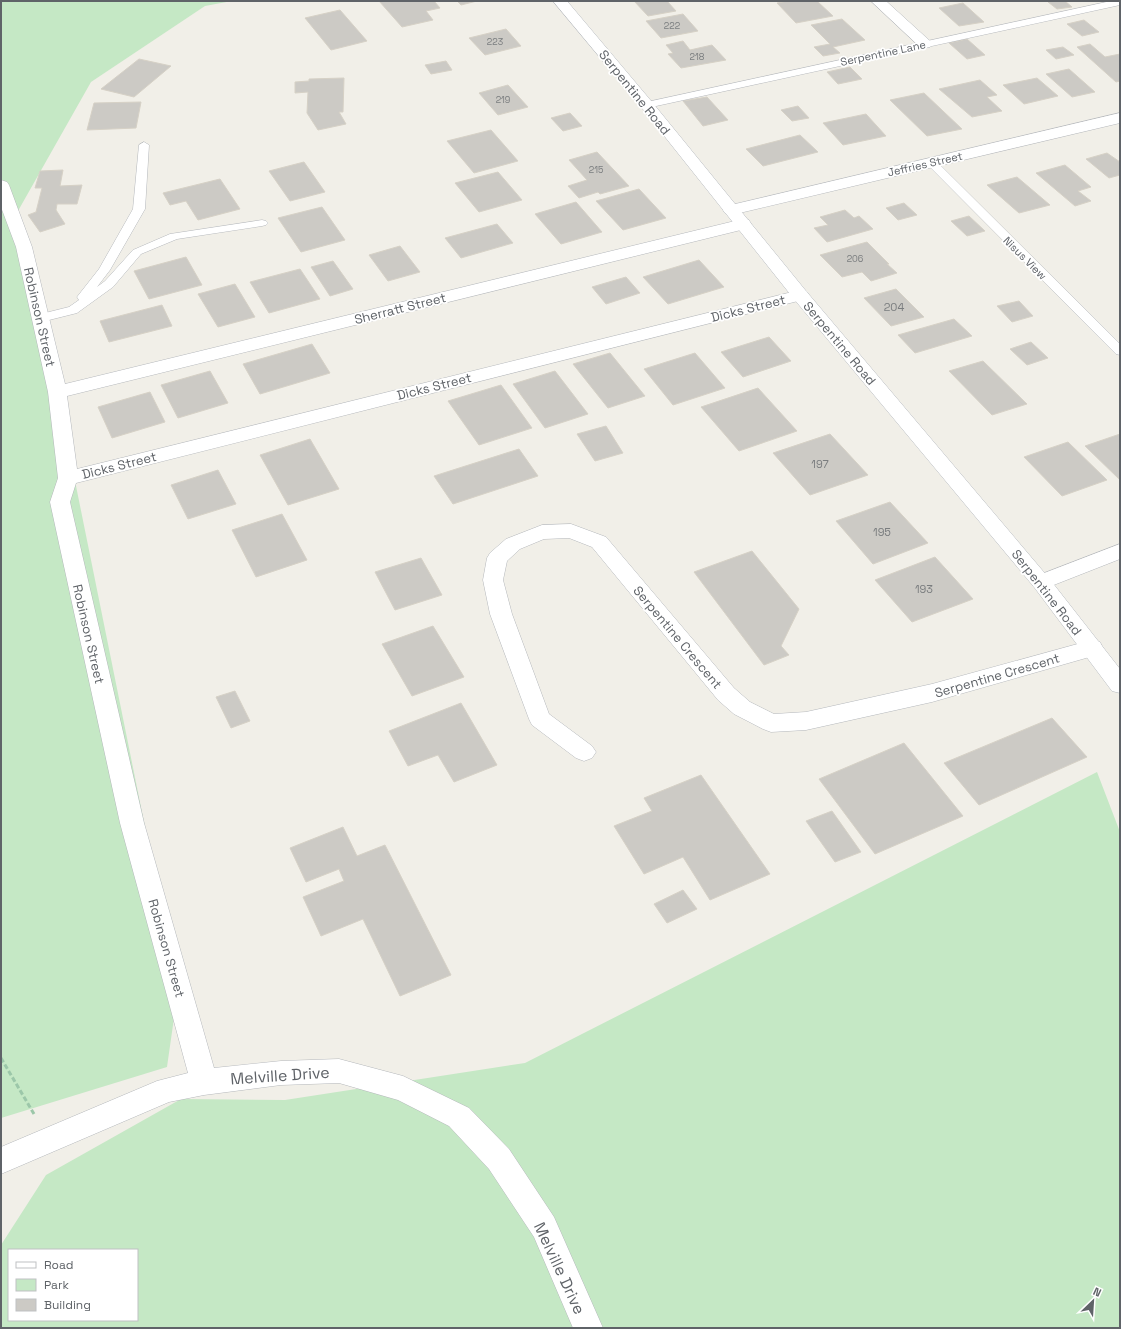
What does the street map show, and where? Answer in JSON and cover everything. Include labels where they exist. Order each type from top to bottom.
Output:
[{"type":"street","name":"Serpentine Road","points":[[560,1],[647,105],[800,295],[1041,582],[1120,684]]},
{"type":"street","points":[[878,1],[925,44]]},
{"type":"street","name":"Jeffries Street","points":[[731,210],[1120,118]]},
{"type":"street","name":"Robinson Street","points":[[1,185],[24,247],[57,392],[68,478],[60,502],[123,785],[132,823],[204,1082]]},
{"type":"street","name":"Sherratt Street","points":[[57,392],[743,224]]},
{"type":"street","name":"Dicks Street","points":[[68,478],[800,295]]},
{"type":"street","name":"Serpentine Crescent","points":[[584,752],[540,719],[501,614],[493,580],[497,558],[513,544],[542,532],[571,531],[599,542],[726,694],[742,708],[771,723],[806,722],[932,693],[1092,648]]},
{"type":"street","points":[[1041,582],[1120,551]]},
{"type":"street","name":"Melville Drive","points":[[1,1161],[167,1090],[204,1082],[281,1073],[339,1071],[403,1089],[459,1117],[498,1159],[544,1227],[588,1328]]},
{"type":"lane","name":"Serpentine Lane","points":[[647,105],[1120,2]]},
{"type":"lane","points":[[73,310],[104,270],[139,209],[144,145]]},
{"type":"lane","name":"Nisus View","points":[[932,163],[1120,352]]},
{"type":"lane","points":[[40,318],[73,310],[108,284],[137,252],[174,236],[262,223]]},
{"type":"path","points":[[1,1058],[50,1140]]},
{"type":"green space","points":[[1,1],[232,1],[205,6],[91,82],[14,218],[57,392],[178,990],[167,1067],[1,1118]]},
{"type":"green space","points":[[1097,772],[1120,832],[1120,1328],[1,1328],[1,1245],[46,1175],[181,1099],[285,1100],[525,1063]]},
{"type":"building","points":[[379,1],[434,1],[440,8],[426,11],[433,20],[402,27]]},
{"type":"building","points":[[457,1],[477,1],[461,5]]},
{"type":"building","points":[[634,1],[667,1],[676,11],[648,16]]},
{"type":"building","points":[[788,1],[817,1],[833,16],[796,23],[777,3]]},
{"type":"building","points":[[1065,1],[1072,7],[1057,9],[1048,2]]},
{"type":"building","points":[[963,3],[984,22],[959,26],[939,8]]},
{"type":"building","points":[[340,10],[367,41],[331,50],[305,18]]},
{"type":"building","points":[[683,14],[698,31],[661,38],[646,21]]},
{"type":"building","points":[[842,19],[865,40],[833,47],[840,53],[823,56],[814,47],[830,44],[811,25]]},
{"type":"building","points":[[1084,20],[1099,32],[1082,36],[1067,24]]},
{"type":"building","points":[[506,29],[521,46],[485,55],[469,38]]},
{"type":"building","points":[[967,39],[985,55],[967,59],[949,43]]},
{"type":"building","points":[[683,41],[690,50],[712,45],[726,60],[681,68],[668,54],[673,53],[666,45]]},
{"type":"building","points":[[1090,44],[1105,57],[1120,54],[1120,81],[1116,82],[1077,47]]},
{"type":"building","points":[[1063,47],[1074,55],[1056,59],[1046,50]]},
{"type":"building","points":[[139,59],[171,66],[134,97],[101,89]]},
{"type":"building","points":[[446,61],[452,70],[431,74],[425,65]]},
{"type":"building","points":[[850,67],[862,79],[838,84],[827,72]]},
{"type":"building","points":[[1069,69],[1095,92],[1072,97],[1046,74]]},
{"type":"building","points":[[344,78],[343,112],[339,112],[346,124],[318,130],[307,113],[308,92],[295,93],[295,82],[309,81],[309,79]]},
{"type":"building","points":[[1037,78],[1058,96],[1024,104],[1003,85]]},
{"type":"building","points":[[980,80],[997,95],[987,97],[1002,111],[972,117],[939,89]]},
{"type":"building","points":[[508,85],[528,107],[498,115],[479,93]]},
{"type":"building","points":[[924,93],[962,129],[927,136],[890,100]]},
{"type":"building","points":[[707,97],[728,120],[703,126],[683,101]]},
{"type":"building","points":[[141,102],[136,128],[87,130],[94,103]]},
{"type":"building","points":[[798,106],[809,118],[792,121],[781,110]]},
{"type":"building","points":[[570,113],[582,126],[563,131],[551,118]]},
{"type":"building","points":[[866,114],[886,136],[843,145],[823,123]]},
{"type":"building","points":[[491,130],[518,161],[474,173],[447,141]]},
{"type":"building","points":[[800,135],[818,152],[763,166],[746,149]]},
{"type":"building","points":[[597,152],[629,186],[600,194],[598,192],[579,198],[568,186],[587,180],[569,160]]},
{"type":"building","points":[[1107,153],[1120,162],[1120,175],[1109,178],[1086,159]]},
{"type":"building","points":[[304,162],[325,192],[290,201],[269,171]]},
{"type":"building","points":[[1065,165],[1091,187],[1078,191],[1091,201],[1075,206],[1036,173]]},
{"type":"building","points":[[63,170],[60,186],[82,185],[77,204],[57,204],[56,210],[65,224],[40,232],[28,215],[36,212],[42,188],[35,188],[40,171]]},
{"type":"building","points":[[498,172],[522,200],[479,212],[455,183]]},
{"type":"building","points":[[1017,177],[1050,205],[1019,213],[987,185]]},
{"type":"building","points":[[220,179],[240,209],[198,220],[186,201],[170,205],[163,193]]},
{"type":"building","points":[[639,189],[666,218],[623,230],[596,201]]},
{"type":"building","points":[[576,202],[602,232],[561,244],[535,214]]},
{"type":"building","points":[[904,203],[917,215],[898,220],[886,208]]},
{"type":"building","points":[[322,207],[345,240],[301,252],[278,218]]},
{"type":"building","points":[[845,210],[854,218],[859,216],[873,229],[827,242],[814,228],[828,225],[820,217]]},
{"type":"building","points":[[969,216],[985,231],[967,236],[951,221]]},
{"type":"building","points":[[497,224],[513,243],[461,258],[445,238]]},
{"type":"building","points":[[867,242],[897,273],[871,281],[862,272],[842,277],[820,255]]},
{"type":"building","points":[[400,246],[420,272],[388,281],[369,255]]},
{"type":"building","points":[[186,257],[202,285],[149,299],[134,271]]},
{"type":"building","points":[[699,260],[724,287],[668,304],[643,277]]},
{"type":"building","points":[[333,261],[353,289],[330,296],[311,267]]},
{"type":"building","points":[[300,269],[320,299],[269,313],[250,282]]},
{"type":"building","points":[[626,277],[640,293],[606,304],[592,287]]},
{"type":"building","points":[[235,284],[255,317],[218,327],[198,294]]},
{"type":"building","points":[[896,289],[924,317],[891,326],[864,298]]},
{"type":"building","points":[[1019,301],[1033,316],[1012,322],[997,306]]},
{"type":"building","points":[[162,305],[172,326],[109,342],[100,321]]},
{"type":"building","points":[[954,319],[972,336],[915,353],[898,335]]},
{"type":"building","points":[[769,337],[791,361],[743,377],[721,352]]},
{"type":"building","points":[[1031,342],[1048,358],[1027,365],[1010,349]]},
{"type":"building","points":[[312,344],[330,373],[260,394],[243,364]]},
{"type":"building","points":[[610,353],[645,396],[608,408],[573,364]]},
{"type":"building","points":[[695,353],[725,388],[673,405],[644,369]]},
{"type":"building","points":[[983,361],[1027,404],[992,415],[949,371]]},
{"type":"building","points":[[210,371],[228,403],[178,418],[161,385]]},
{"type":"building","points":[[555,371],[588,414],[545,428],[513,384]]},
{"type":"building","points":[[501,385],[532,428],[479,445],[448,401]]},
{"type":"building","points":[[758,388],[797,431],[739,451],[701,407]]},
{"type":"building","points":[[150,392],[165,422],[112,438],[98,407]]},
{"type":"building","points":[[606,426],[623,453],[595,461],[577,434]]},
{"type":"building","points":[[830,434],[868,475],[810,495],[773,453]]},
{"type":"building","points":[[1120,434],[1120,480],[1085,446]]},
{"type":"building","points":[[310,439],[339,489],[288,505],[260,455]]},
{"type":"building","points":[[1068,442],[1107,480],[1062,496],[1024,457]]},
{"type":"building","points":[[519,449],[538,476],[453,504],[434,476]]},
{"type":"building","points":[[218,470],[236,504],[188,519],[171,485]]},
{"type":"building","points":[[890,502],[928,543],[873,564],[836,521]]},
{"type":"building","points":[[282,514],[307,560],[256,577],[232,530]]},
{"type":"building","points":[[752,551],[799,609],[781,646],[789,655],[764,665],[694,572]]},
{"type":"building","points":[[935,557],[973,599],[912,622],[875,580]]},
{"type":"building","points":[[421,558],[442,595],[395,610],[375,572]]},
{"type":"building","points":[[433,626],[464,677],[412,696],[382,644]]},
{"type":"building","points":[[235,691],[250,721],[231,728],[216,697]]},
{"type":"building","points":[[461,703],[497,765],[454,782],[438,755],[408,766],[389,731]]},
{"type":"building","points":[[1052,718],[1087,757],[979,805],[944,763]]},
{"type":"building","points":[[904,743],[963,816],[875,854],[819,779]]},
{"type":"building","points":[[701,775],[770,874],[710,900],[683,857],[644,874],[614,826],[652,811],[644,798]]},
{"type":"building","points":[[832,811],[861,852],[835,862],[806,821]]},
{"type":"building","points":[[343,827],[357,856],[385,845],[451,975],[400,996],[363,919],[321,936],[303,897],[344,881],[339,869],[306,882],[290,848]]},
{"type":"building","points":[[683,890],[697,909],[667,923],[654,904]]}]
